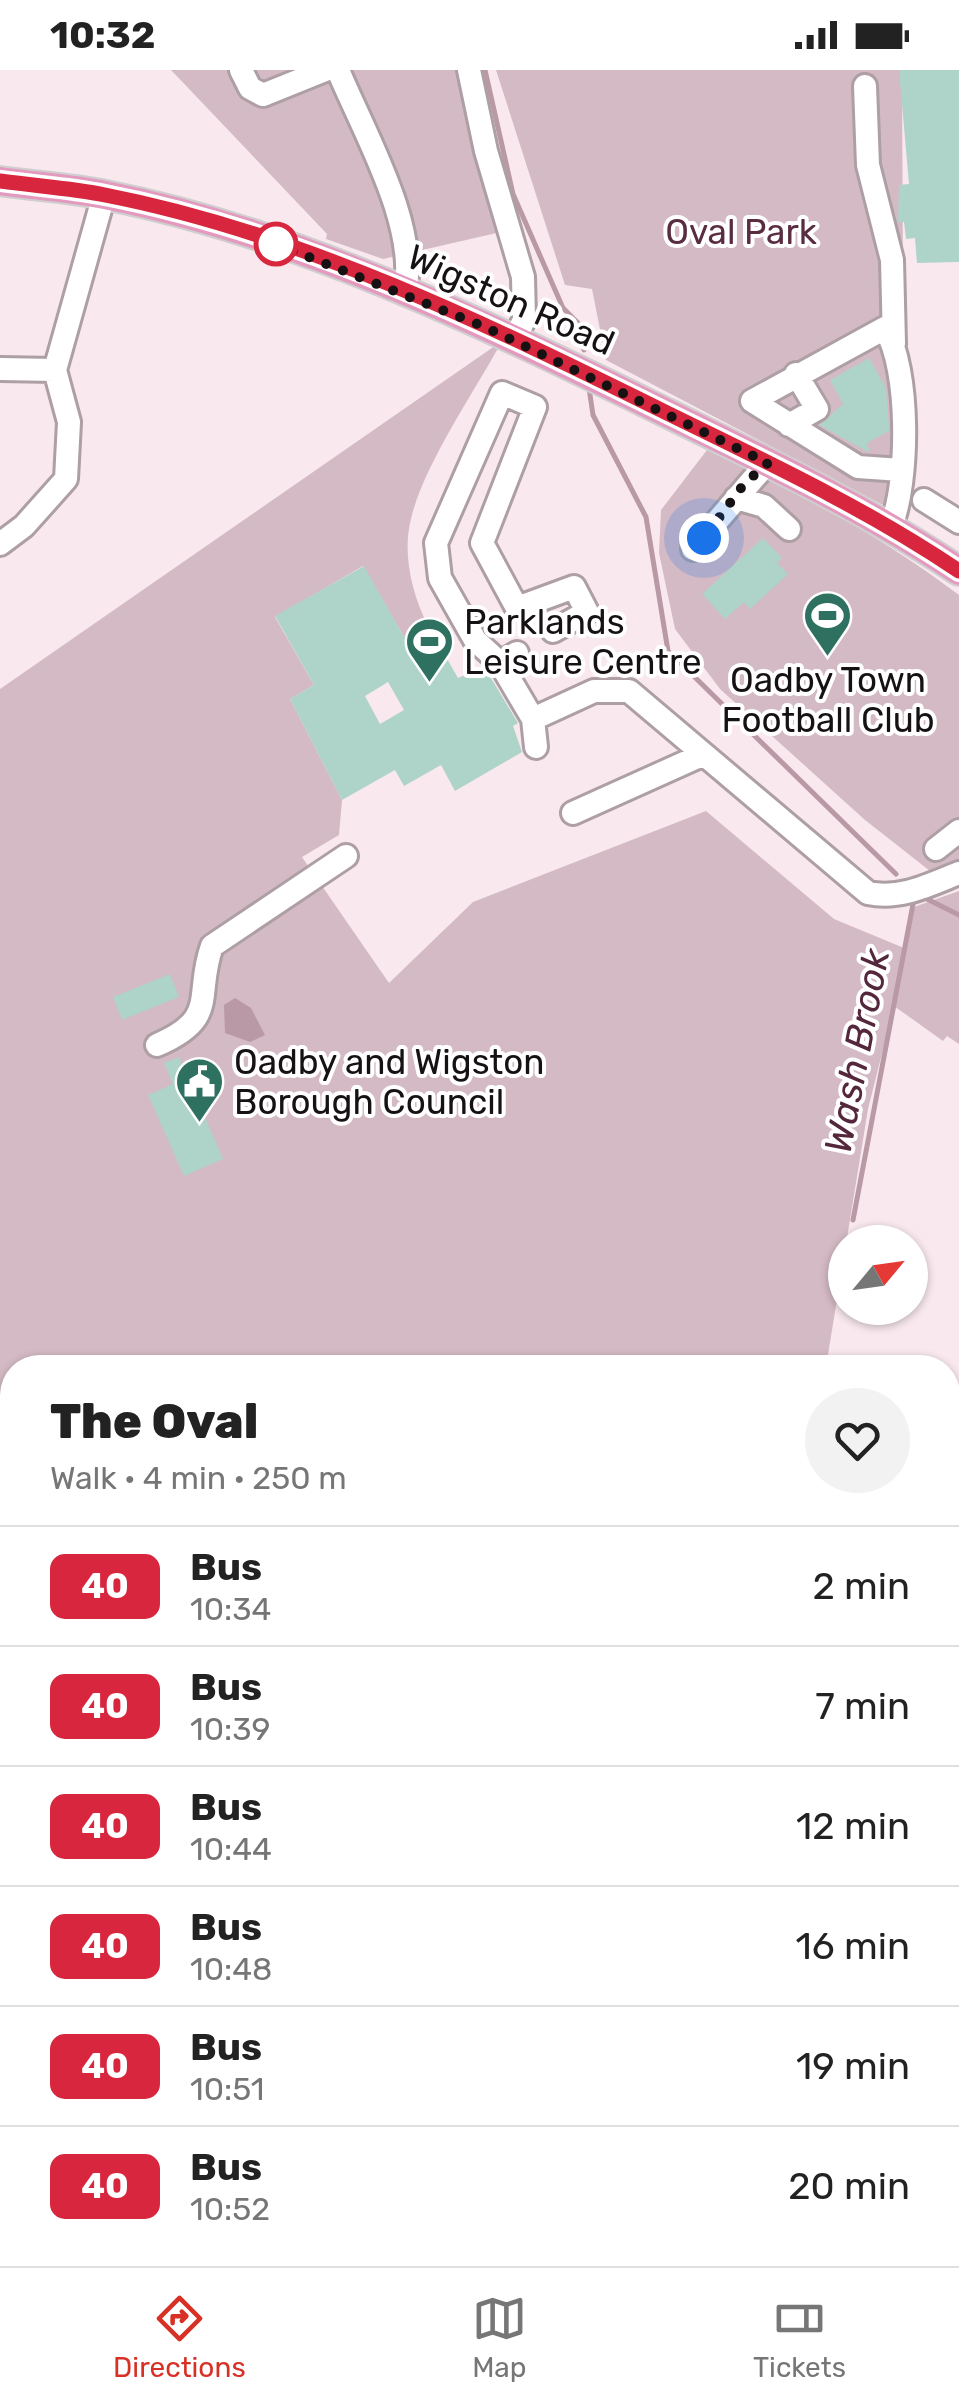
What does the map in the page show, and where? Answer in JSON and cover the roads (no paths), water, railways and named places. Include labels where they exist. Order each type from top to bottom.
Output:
[{"type":"main road","name":"Wigston Road","points":[[0,182],[104,195],[229,227],[405,293],[514,340],[768,463],[891,526],[959,571]]},
{"type":"street","points":[[242,70],[250,88],[264,95],[324,70]]},
{"type":"street","points":[[338,70],[398,215],[410,266],[405,293]]},
{"type":"street","points":[[469,70],[486,151],[523,278],[524,320],[514,340]]},
{"type":"street","points":[[865,86],[868,165],[892,260],[894,344],[903,416],[899,508],[891,526]]},
{"type":"street","points":[[0,544],[24,526],[66,480],[69,422],[55,370],[104,195]]},
{"type":"street","points":[[894,344],[885,328],[752,401],[858,467],[900,470]]},
{"type":"street","points":[[0,369],[55,370]]},
{"type":"street","points":[[789,424],[817,409],[796,374]]},
{"type":"street","points":[[536,746],[533,719],[508,658],[475,640],[440,578],[436,543],[502,393],[534,407],[482,542],[517,608],[574,588],[588,612],[553,631]]},
{"type":"street","points":[[693,549],[768,463]]},
{"type":"street","points":[[736,498],[764,506],[789,529]]},
{"type":"street","points":[[924,500],[959,522]]},
{"type":"street","points":[[533,719],[594,691],[628,691],[697,744],[702,754]]},
{"type":"street","points":[[573,813],[702,754],[710,756],[868,893],[887,897],[949,877]]},
{"type":"street","points":[[936,849],[959,831]]},
{"type":"street","points":[[157,1045],[185,1032],[206,998],[207,960],[212,946],[346,856]]},
{"type":"waterway","name":"Wash Brook","points":[[485,70],[513,194],[563,308],[580,325],[584,350]]},
{"type":"waterway","name":"Wash Brook","points":[[589,388],[593,415],[646,517],[668,651],[896,874]]},
{"type":"waterway","points":[[921,896],[959,915]]},
{"type":"waterway","name":"Wash Brook","points":[[853,1220],[914,899]]},
{"type":"place","name":"Oadby Town Football Club","points":[[828,658]]},
{"type":"place","name":"Parklands Leisure Centre","points":[[429,684]]},
{"type":"place","name":"Oadby and Wigston Borough Council","points":[[199,1124]]},
{"type":"park label","name":"Oval Park","points":[[741,232]]}]
